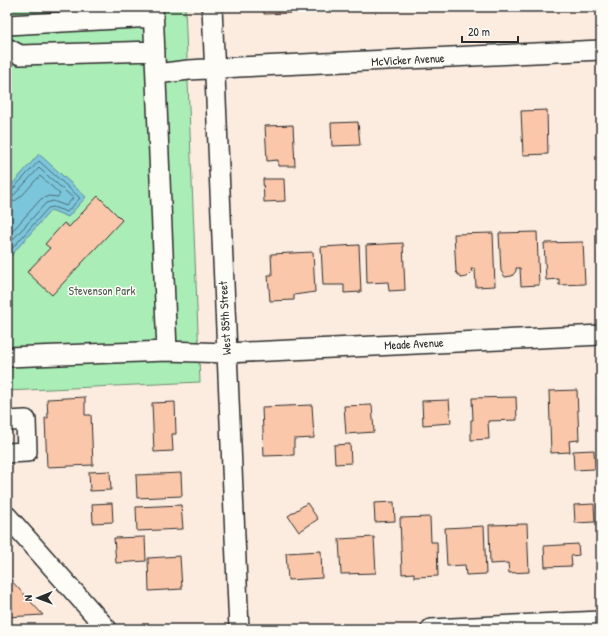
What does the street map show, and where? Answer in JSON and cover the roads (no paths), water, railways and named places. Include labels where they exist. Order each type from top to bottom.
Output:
[{"type":"street","name":"West 85th Street","points":[[212,7],[239,629]]},
{"type":"street","points":[[7,26],[154,12],[167,351]]},
{"type":"street","points":[[7,48],[20,55],[155,51]]},
{"type":"street","name":"McVicker Avenue","points":[[156,74],[189,70],[601,50]]},
{"type":"street","name":"Meade Avenue","points":[[7,357],[167,351],[227,353],[601,335]]},
{"type":"street","points":[[7,421],[26,420],[26,452],[7,453]]},
{"type":"street","points":[[7,516],[107,629]]},
{"type":"street","points":[[431,629],[601,621]]},
{"type":"water","points":[[39,154],[86,197],[68,217],[51,210],[7,260],[7,190]]},
{"type":"park label","name":"Stevenson Park","points":[[102,291]]}]
